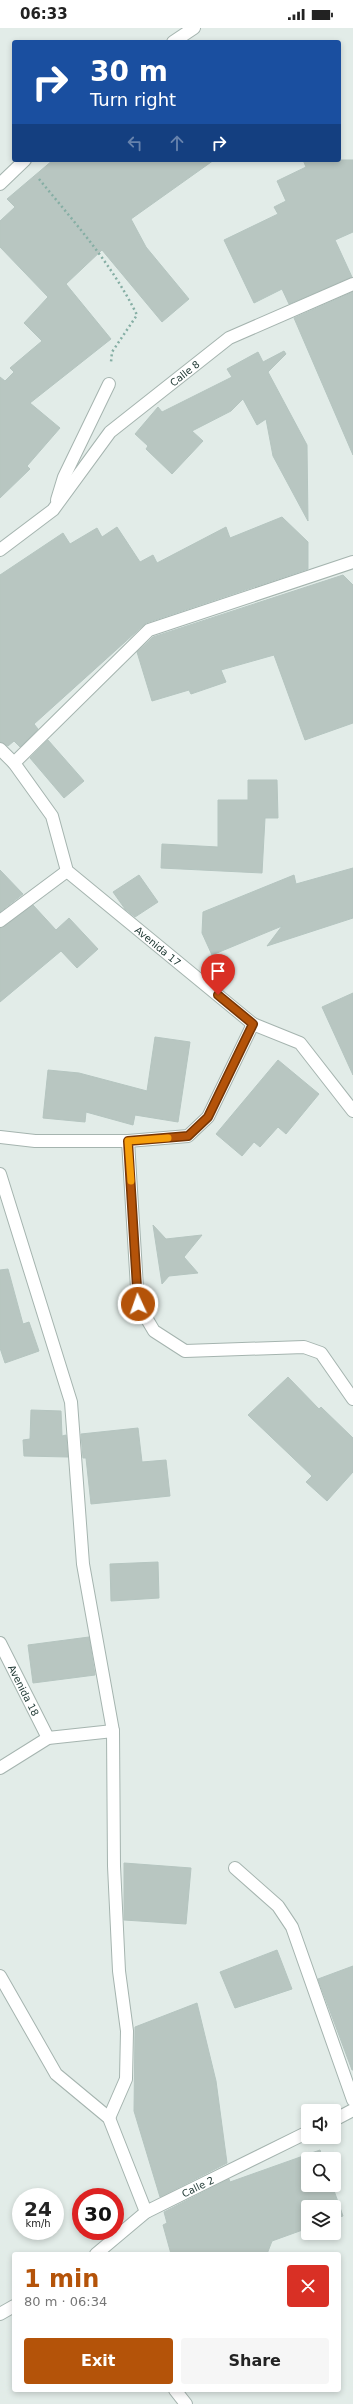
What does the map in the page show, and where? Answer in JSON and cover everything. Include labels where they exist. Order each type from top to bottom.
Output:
[{"type":"street","points":[[176,40],[194,28]]},
{"type":"street","points":[[0,184],[23,162]]},
{"type":"street","name":"Calle 8","points":[[0,550],[53,510],[110,432],[228,338],[353,284]]},
{"type":"street","points":[[53,510],[64,477],[109,384]]},
{"type":"street","points":[[14,763],[149,630],[353,562]]},
{"type":"street","points":[[0,749],[14,763],[52,816],[67,871],[0,921]]},
{"type":"street","name":"Avenida 17","points":[[67,871],[253,1024],[300,1043],[353,1111]]},
{"type":"street","points":[[0,1137],[35,1141],[128,1141],[188,1136],[208,1117],[253,1024]]},
{"type":"street","points":[[128,1141],[138,1304],[154,1332],[185,1350],[304,1347],[321,1353],[353,1400]]},
{"type":"street","points":[[0,1174],[71,1402],[83,1564],[113,1731],[114,1866],[119,1972],[127,2031],[126,2079],[109,2118]]},
{"type":"street","name":"Avenida 18","points":[[0,1643],[48,1738]]},
{"type":"street","points":[[0,1768],[48,1738],[113,1731]]},
{"type":"street","points":[[235,1868],[278,1906],[292,1927],[353,2100]]},
{"type":"street","points":[[0,1976],[56,2074],[109,2118],[146,2212]]},
{"type":"street","points":[[341,2116],[353,2110]]},
{"type":"street","name":"Calle 2","points":[[98,2252],[146,2212],[301,2135]]},
{"type":"street","points":[[0,2313],[12,2307]]},
{"type":"street","points":[[177,2392],[186,2404]]},
{"type":"path","points":[[27,162],[100,253],[125,291],[137,315],[112,352],[109,384]]},
{"type":"building","points":[[341,160],[353,160],[353,232],[335,240],[352,277],[289,304],[282,289],[254,303],[224,240],[278,214],[274,207],[286,201],[277,181],[306,167],[304,162],[341,162]]},
{"type":"building","points":[[51,162],[211,162],[131,219],[146,247],[189,299],[162,322],[102,250],[66,284],[111,339],[30,403],[60,428],[27,466],[30,469],[0,498],[0,377],[5,381],[14,372],[10,368],[42,341],[24,323],[48,297],[0,247],[0,221],[15,207],[7,199]]},
{"type":"building","points":[[353,292],[353,455],[294,318]]},
{"type":"building","points":[[284,351],[286,354],[268,372],[307,445],[308,521],[273,456],[266,419],[257,425],[243,399],[231,411],[192,431],[203,441],[172,474],[146,449],[148,446],[135,434],[158,407],[162,412],[232,377],[227,369],[258,352],[263,362]]},
{"type":"building","points":[[282,517],[308,542],[308,569],[146,623],[34,724],[38,729],[20,747],[14,741],[8,746],[0,742],[0,575],[63,533],[70,544],[97,528],[102,537],[117,527],[140,562],[153,555],[157,563],[226,527],[230,538]]},
{"type":"building","points":[[343,575],[353,585],[353,723],[305,740],[274,655],[221,670],[226,682],[191,694],[189,690],[152,701],[137,652],[153,637]]},
{"type":"building","points":[[48,740],[84,781],[64,798],[30,758]]},
{"type":"building","points":[[248,780],[277,780],[278,818],[265,818],[262,873],[161,868],[162,844],[218,847],[218,800],[248,800]]},
{"type":"building","points":[[353,868],[353,918],[267,946],[282,926],[212,955],[202,933],[203,912],[294,875],[296,884]]},
{"type":"building","points":[[0,870],[23,894],[0,912]]},
{"type":"building","points":[[139,875],[158,902],[135,917],[125,909],[113,892]]},
{"type":"building","points":[[33,905],[56,930],[69,918],[98,949],[77,968],[61,951],[0,1002],[0,928]]},
{"type":"building","points":[[353,993],[353,1075],[322,1007]]},
{"type":"building","points":[[155,1037],[190,1042],[178,1122],[135,1115],[133,1125],[86,1112],[85,1122],[43,1118],[48,1070],[79,1073],[147,1091]]},
{"type":"building","points":[[278,1060],[319,1094],[286,1134],[278,1127],[260,1147],[254,1142],[242,1156],[216,1134]]},
{"type":"building","points":[[153,1225],[166,1239],[202,1235],[184,1257],[198,1273],[169,1276],[162,1284]]},
{"type":"building","points":[[8,1269],[23,1324],[29,1322],[39,1351],[5,1363],[0,1348],[0,1270]]},
{"type":"building","points":[[288,1377],[319,1409],[321,1407],[353,1438],[353,1472],[327,1501],[306,1482],[312,1476],[248,1415]]},
{"type":"building","points":[[31,1410],[61,1411],[62,1436],[66,1435],[68,1457],[24,1456],[23,1440],[30,1439]]},
{"type":"building","points":[[138,1428],[142,1462],[166,1460],[170,1496],[91,1504],[86,1458],[83,1458],[81,1434]]},
{"type":"building","points":[[158,1562],[159,1598],[111,1601],[110,1564]]},
{"type":"building","points":[[89,1637],[95,1675],[33,1683],[28,1645]]},
{"type":"building","points":[[124,1863],[191,1868],[186,1924],[124,1920]]},
{"type":"building","points":[[277,1950],[292,1989],[235,2008],[220,1972]]},
{"type":"building","points":[[353,1966],[353,2070],[352,2070],[318,1979]]},
{"type":"building","points":[[197,2003],[216,2081],[227,2163],[160,2197],[134,2111],[135,2027]]},
{"type":"building","points":[[301,2157],[301,2192],[334,2192],[337,2200],[301,2200],[301,2231],[272,2241],[268,2252],[170,2252],[163,2225],[167,2223],[164,2212],[229,2179],[230,2182]]},
{"type":"slow traffic","points":[[131,1181],[128,1141],[168,1138]]},
{"type":"route","points":[[138,1304],[128,1141],[188,1136],[208,1117],[253,1024],[218,995]]}]
